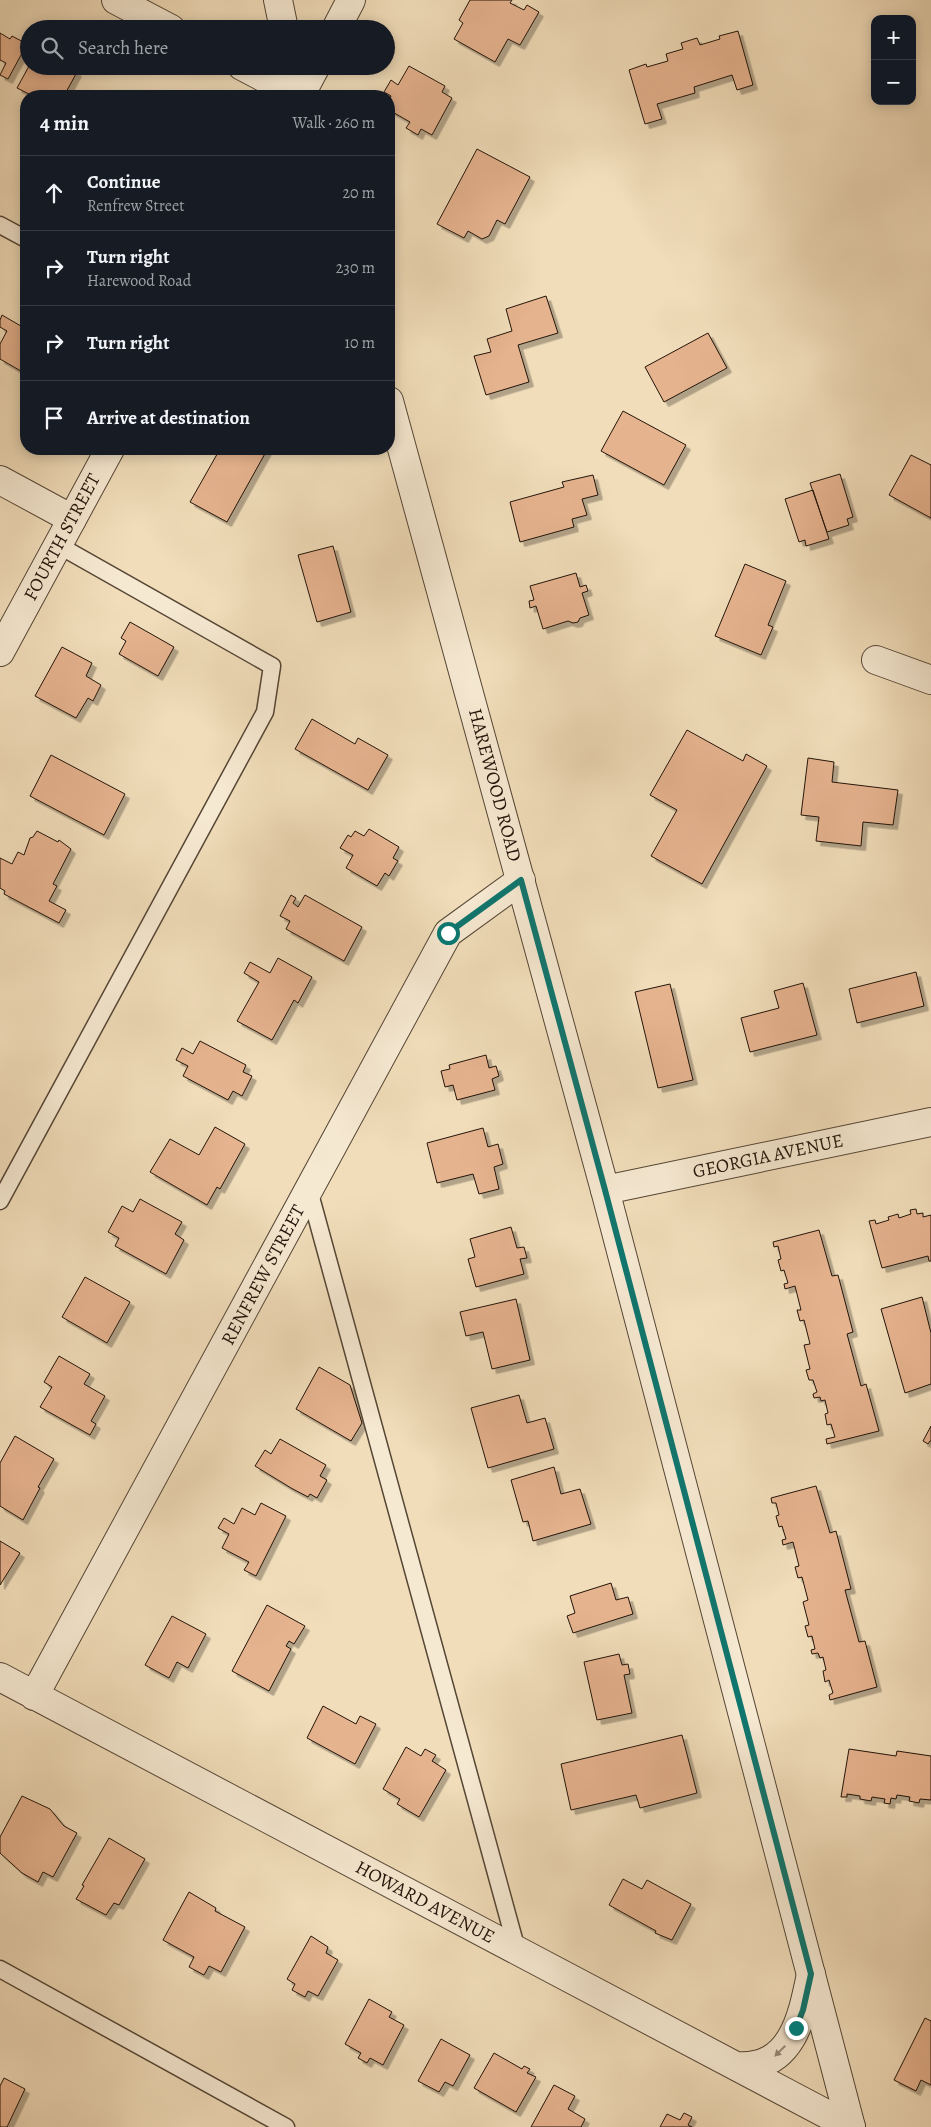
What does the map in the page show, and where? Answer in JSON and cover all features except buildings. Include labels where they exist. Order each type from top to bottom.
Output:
[{"type":"street","points":[[116,0],[153,20]]},
{"type":"street","points":[[278,0],[282,20]]},
{"type":"street","points":[[341,20],[352,0]]},
{"type":"street","points":[[259,75],[288,90]]},
{"type":"street","points":[[295,75],[298,90]]},
{"type":"street","points":[[302,90],[311,75]]},
{"type":"street","name":"HAREWOOD ROAD","points":[[395,423],[605,1190],[851,2127]]},
{"type":"street","name":"FOURTH STREET","points":[[0,652],[107,455]]},
{"type":"street","points":[[0,480],[72,519]]},
{"type":"street","points":[[876,660],[931,680]]},
{"type":"street","name":"RENFREW STREET","points":[[34,1696],[448,933],[521,880]]},
{"type":"street","name":"GEORGIA AVENUE","points":[[605,1190],[931,1122]]},
{"type":"street","name":"HOWARD AVENUE","points":[[0,1677],[851,2127]]},
{"type":"street","points":[[736,2066],[760,2065],[773,2058],[787,2044],[803,2010],[811,1974]]},
{"type":"lane","points":[[0,225],[20,236]]},
{"type":"lane","points":[[0,1201],[265,712],[272,666],[58,545]]},
{"type":"lane","points":[[309,1190],[517,1950]]},
{"type":"lane","points":[[0,1969],[286,2127]]},
{"type":"route","points":[[448,933],[521,880],[605,1190],[811,1974],[803,2010],[796,2028]]}]
